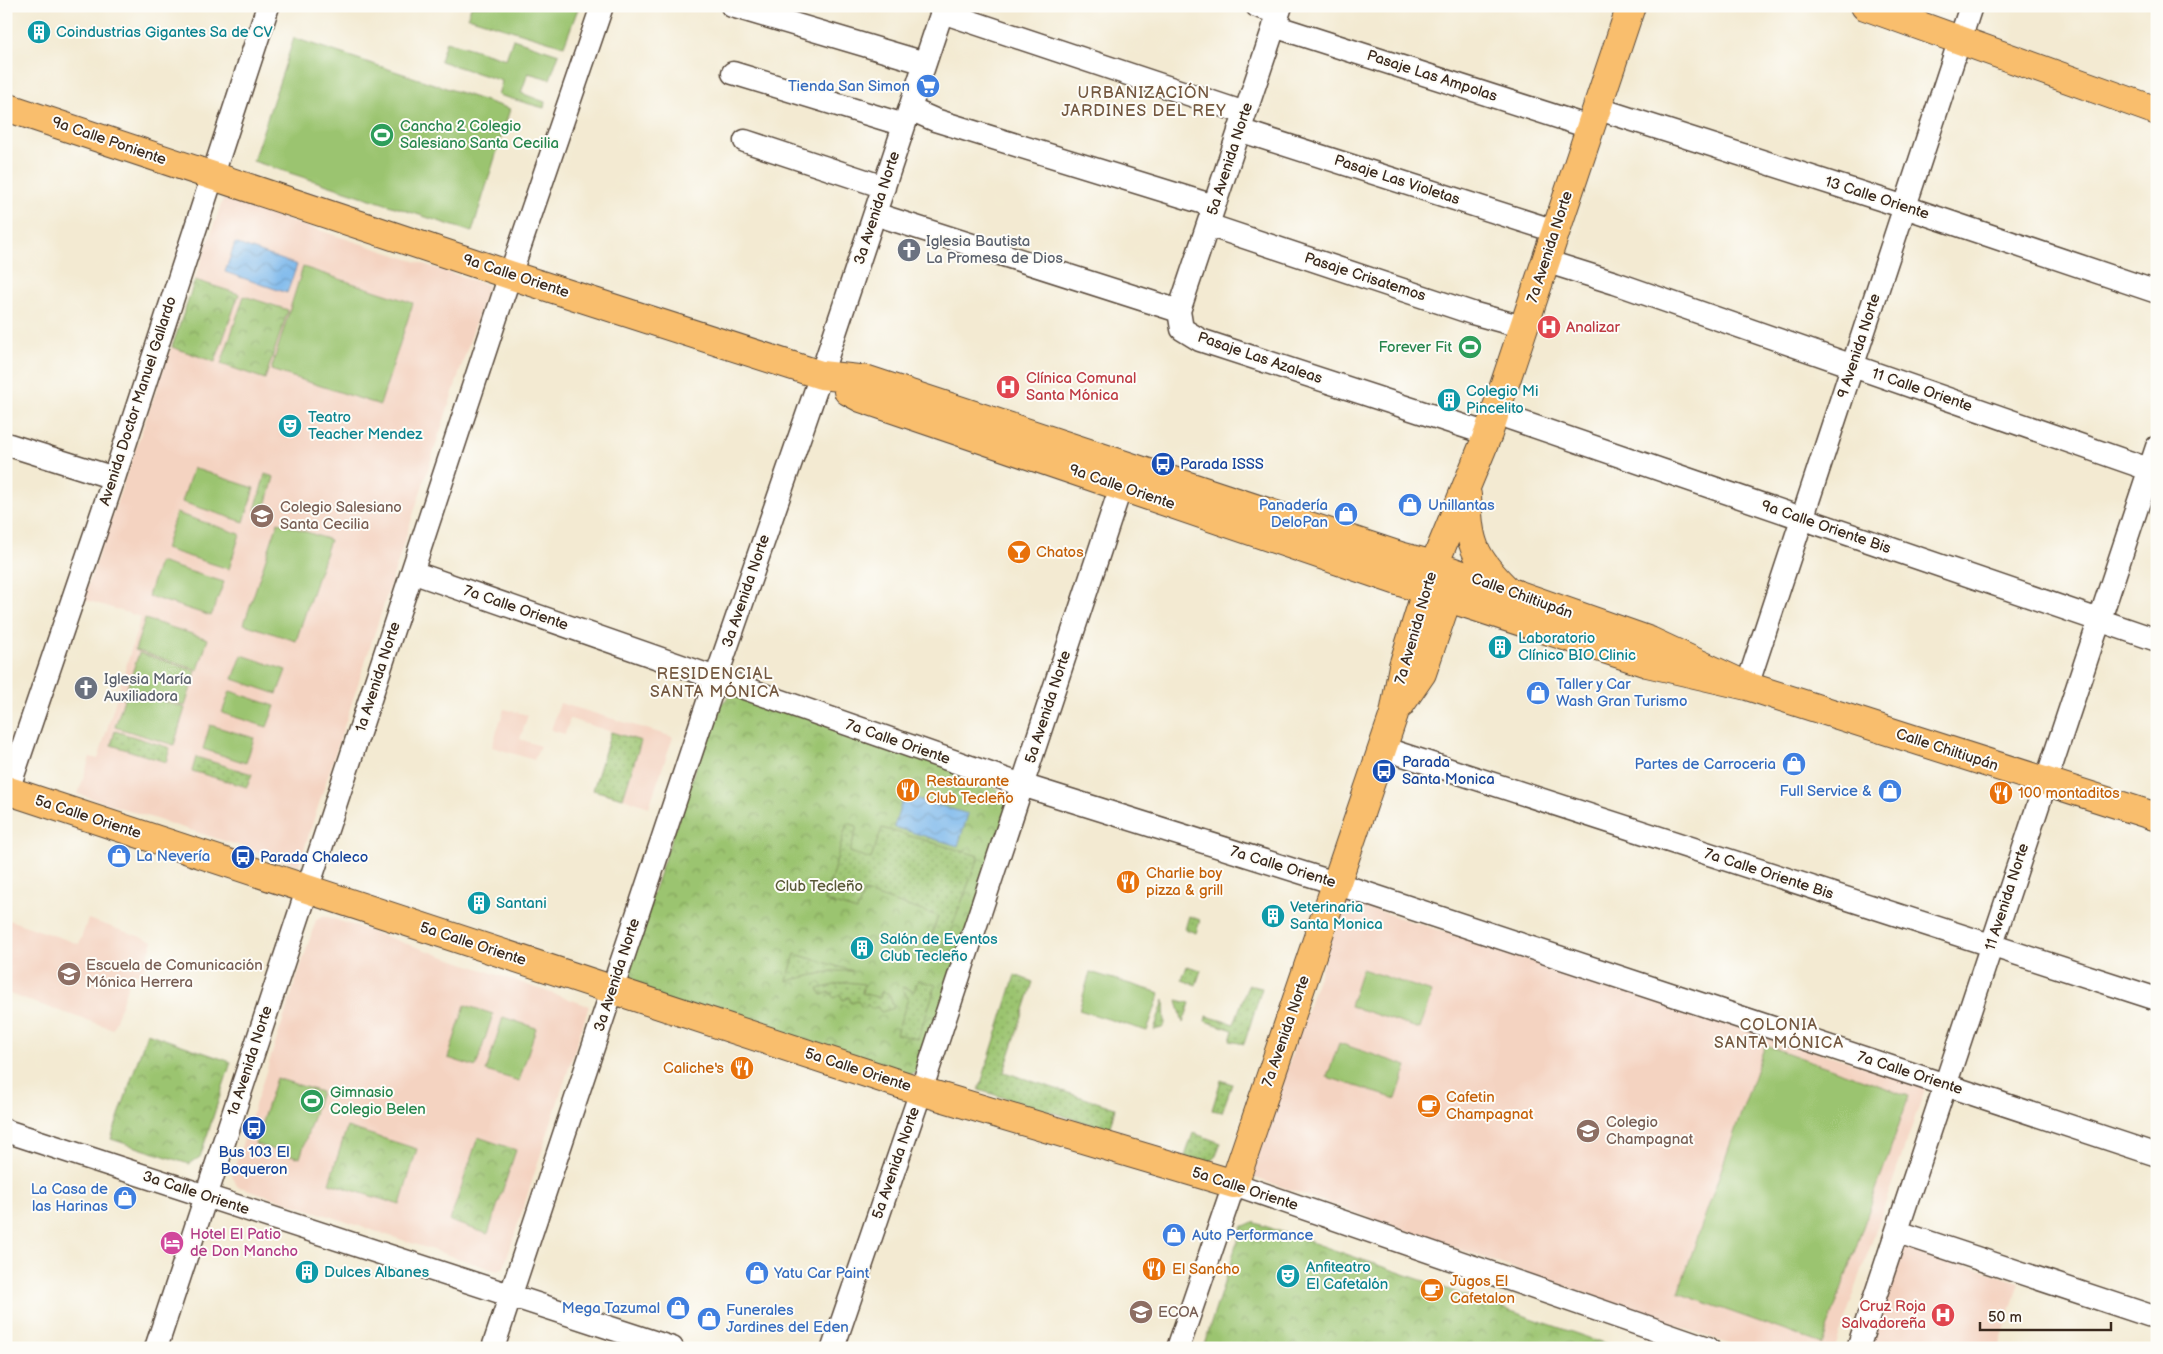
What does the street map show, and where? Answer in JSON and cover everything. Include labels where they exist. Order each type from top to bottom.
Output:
[{"type":"main road","points":[[1626,18],[1651,6]]},
{"type":"main road","points":[[1866,6],[2157,112]]},
{"type":"main road","name":"7a Avenida Norte","points":[[1234,1184],[1394,714],[1402,666],[1437,595],[1466,487],[1491,423],[1626,18]]},
{"type":"main road","name":"9a Calle Poniente","points":[[6,106],[212,175]]},
{"type":"main road","name":"9a Calle Oriente","points":[[212,175],[510,275],[821,375],[862,398],[1124,476],[1445,568]]},
{"type":"main road","name":"9a Calle Oriente","points":[[1124,476],[1437,595]]},
{"type":"main road","points":[[1400,556],[1425,546],[1434,538],[1448,520],[1466,487]]},
{"type":"main road","points":[[1466,487],[1468,528],[1474,548],[1486,569],[1510,592]]},
{"type":"main road","name":"Calle Chiltiupán","points":[[1445,568],[1650,641],[1747,686]]},
{"type":"main road","name":"Calle Chiltiupán","points":[[1437,595],[1647,662],[1747,686],[2153,817]]},
{"type":"main road","name":"5a Calle Oriente","points":[[7,792],[921,1091],[1234,1184]]},
{"type":"street","name":"Avenida Doctor Manuel Gallardo","points":[[7,792],[114,478],[268,6]]},
{"type":"street","name":"1a Avenida Norte","points":[[156,1348],[510,275],[602,6]]},
{"type":"street","points":[[732,6],[925,63]]},
{"type":"street","name":"Pasaje Las Ampolas","points":[[1257,6],[1278,15],[1592,118]]},
{"type":"street","name":"9 Avenida Norte","points":[[1747,686],[1971,6]]},
{"type":"street","name":"3a Avenida Norte","points":[[493,1348],[716,678],[821,375],[943,9]]},
{"type":"street","name":"Pasaje Las Violetas","points":[[943,9],[1242,122],[1555,231]]},
{"type":"street","name":"5a Avenida Norte","points":[[1179,311],[1278,15]]},
{"type":"street","name":"Pasaje Crisatemos","points":[[733,73],[907,117],[935,120],[1211,216],[1472,313],[1523,327]]},
{"type":"street","name":"13 Calle Oriente","points":[[1592,118],[1905,207],[2157,292]]},
{"type":"street","points":[[745,141],[884,187]]},
{"type":"street","points":[[874,214],[1179,311]]},
{"type":"street","name":"11 Calle Oriente","points":[[1545,261],[2153,471]]},
{"type":"street","name":"Pasaje Las Azaleas","points":[[1179,311],[1182,329],[1200,340],[1491,423]]},
{"type":"street","name":"9a Calle Oriente Bis","points":[[1491,423],[1802,518],[2157,640]]},
{"type":"street","points":[[6,444],[114,478]]},
{"type":"street","name":"11 Avenida Norte","points":[[1858,1348],[1898,1232],[2099,620],[2153,471],[2157,447]]},
{"type":"street","name":"5a Avenida Norte","points":[[833,1348],[921,1091],[1124,476]]},
{"type":"street","name":"7a Calle Oriente","points":[[412,572],[1022,785],[1335,883],[2157,1155]]},
{"type":"street","name":"7a Calle Oriente Bis","points":[[1382,748],[2157,999]]},
{"type":"street","name":"3a Calle Oriente","points":[[6,1131],[672,1348]]},
{"type":"street","name":"7a Avenida Norte","points":[[1178,1348],[1234,1184]]},
{"type":"street","name":"5a Calle Oriente","points":[[1234,1184],[1708,1348]]},
{"type":"street","points":[[1898,1232],[2157,1318]]},
{"type":"shaded area","name":"Colegio Salesiano Santa Cecilia","points":[[223,199],[488,285],[299,865],[78,794],[90,757],[98,759],[141,617],[83,599]]},
{"type":"shaded area","points":[[560,703],[673,737],[649,807],[623,798],[641,741],[570,719],[565,734],[551,730]]},
{"type":"shaded area","points":[[504,709],[528,715],[520,739],[540,746],[534,760],[492,747]]},
{"type":"shaded area","name":"Colegio Champagnat","points":[[1345,900],[1926,1086],[1835,1348],[1740,1348],[1250,1176]]},
{"type":"shaded area","points":[[325,916],[589,1006],[504,1267],[497,1271],[237,1186],[232,1175],[316,920]]},
{"type":"shaded area","name":"Escuela de Comunicación Mónica Herrera","points":[[6,919],[79,944],[88,919],[153,941],[142,975],[132,972],[113,1029],[6,993]]},
{"type":"shaded area","name":"Cruz Roja Salvadoreña","points":[[1900,1243],[2019,1282],[1999,1348],[1867,1348]]},
{"type":"green space","points":[[471,6],[579,6],[564,46],[468,17]]},
{"type":"green space","name":"Cancha 2 Colegio Salesiano Santa Cecilia","points":[[294,38],[510,109],[472,232],[253,161]]},
{"type":"green space","points":[[513,39],[559,54],[550,79],[528,73],[521,93],[545,102],[544,108],[498,95],[502,81],[440,61],[446,41],[506,59]]},
{"type":"green space","points":[[303,267],[413,303],[380,405],[271,370]]},
{"type":"green space","points":[[195,280],[239,294],[215,362],[172,347]]},
{"type":"green space","points":[[244,296],[288,310],[265,379],[221,364]]},
{"type":"green space","points":[[193,468],[254,488],[244,522],[182,502]]},
{"type":"green space","points":[[265,474],[274,477],[264,513],[255,510]]},
{"type":"green space","points":[[176,513],[240,534],[229,569],[165,549]]},
{"type":"green space","points":[[278,522],[330,540],[296,641],[244,624]]},
{"type":"green space","points":[[159,562],[224,582],[211,616],[148,596]]},
{"type":"green space","points":[[145,619],[208,639],[198,670],[135,650]]},
{"type":"green space","points":[[139,653],[196,671],[185,706],[127,688]]},
{"type":"green space","points":[[242,655],[286,670],[277,694],[233,679]]},
{"type":"green space","points":[[127,690],[185,708],[174,745],[115,727]]},
{"type":"green space","points":[[230,691],[275,706],[267,727],[222,713]]},
{"type":"green space","name":"Club Tecleño","points":[[735,691],[989,778],[1009,809],[923,1069],[903,1078],[633,994],[627,968],[716,709]]},
{"type":"green space","points":[[210,725],[254,738],[246,763],[203,749]]},
{"type":"green space","points":[[115,731],[170,748],[166,762],[111,745]]},
{"type":"green space","points":[[611,732],[641,741],[623,798],[593,790]]},
{"type":"green space","points":[[196,757],[252,774],[247,787],[192,771]]},
{"type":"green space","name":"Club Tecleño","points":[[847,823],[857,826],[850,852],[871,859],[882,828],[979,856],[944,948],[929,943],[938,916],[864,892],[857,911],[825,901]]},
{"type":"green space","points":[[1189,916],[1200,920],[1196,933],[1185,929]]},
{"type":"green space","points":[[795,954],[853,971],[832,971],[787,981]]},
{"type":"green space","points":[[1187,966],[1201,970],[1196,985],[1182,980]]},
{"type":"green space","points":[[1362,969],[1432,992],[1420,1029],[1350,1006]]},
{"type":"green space","points":[[1090,972],[1160,993],[1147,1031],[1079,1010]]},
{"type":"green space","points":[[1015,975],[1033,982],[1004,1072],[1115,1108],[1109,1130],[979,1090]]},
{"type":"green space","points":[[918,980],[936,985],[918,1039],[896,1034],[908,999],[902,987],[914,991]]},
{"type":"green space","points":[[847,982],[864,984],[862,993],[880,998],[882,991],[889,994],[894,1008],[881,1012],[877,1007],[871,1009],[867,1004],[862,1007],[858,1001],[851,1003],[849,997],[843,1000],[840,994],[834,998],[830,992],[822,995],[818,989]]},
{"type":"green space","points":[[1248,985],[1262,988],[1244,1044],[1230,1041],[1233,1030],[1205,1021],[1206,1016],[1234,1024]]},
{"type":"green space","points":[[1164,1000],[1165,1024],[1162,1028],[1154,1030]]},
{"type":"green space","points":[[1177,1000],[1190,1003],[1183,1023]]},
{"type":"green space","points":[[465,1005],[493,1014],[476,1067],[448,1058]]},
{"type":"green space","points":[[503,1017],[536,1028],[519,1081],[486,1071]]},
{"type":"green space","points":[[147,1033],[231,1062],[200,1157],[189,1164],[111,1139]]},
{"type":"green space","points":[[1339,1043],[1407,1066],[1396,1099],[1327,1077]]},
{"type":"green space","points":[[1765,1045],[1909,1096],[1822,1344],[1678,1293]]},
{"type":"green space","points":[[276,1078],[321,1092],[300,1158],[255,1144]]},
{"type":"green space","points":[[1221,1080],[1232,1084],[1222,1112],[1212,1110]]},
{"type":"green space","points":[[347,1127],[417,1149],[400,1205],[329,1183]]},
{"type":"green space","points":[[1193,1133],[1221,1143],[1216,1156],[1206,1165],[1182,1165]]},
{"type":"green space","points":[[478,1137],[516,1150],[488,1234],[450,1221]]},
{"type":"green space","points":[[1253,1222],[1618,1348],[1203,1348],[1242,1227]]},
{"type":"water","points":[[235,243],[297,265],[287,293],[225,272]]},
{"type":"water","points":[[904,795],[968,814],[958,846],[894,827]]},
{"type":"place","name":"Coindustrias Gigantes Sa de CV","points":[[39,32]]},
{"type":"place","name":"Tienda San Simon","points":[[928,86]]},
{"type":"place","name":"Cancha 2 Colegio Salesiano Santa Cecilia","points":[[382,135]]},
{"type":"place","name":"Iglesia Bautista La Promesa de Dios","points":[[909,250]]},
{"type":"place","name":"Analizar","points":[[1549,327]]},
{"type":"place","name":"Forever Fit","points":[[1470,347]]},
{"type":"place","name":"Clínica Comunal Santa Mónica","points":[[1008,387]]},
{"type":"place","name":"Colegio Mi Pincelito","points":[[1449,400]]},
{"type":"place","name":"Teatro Teacher Mendez","points":[[290,426]]},
{"type":"place","name":"Parada ISSS","points":[[1163,464]]},
{"type":"place","name":"Unillantas","points":[[1410,505]]},
{"type":"place","name":"Panadería DeloPan","points":[[1346,514]]},
{"type":"place","name":"Colegio Salesiano Santa Cecilia","points":[[262,516]]},
{"type":"place","name":"Chatos","points":[[1019,552]]},
{"type":"place","name":"Laboratorio Clínico BIO Clinic","points":[[1500,647]]},
{"type":"place","name":"Iglesia María Auxiliadora","points":[[86,688]]},
{"type":"place","name":"Taller y Car Wash Gran Turismo","points":[[1538,693]]},
{"type":"place","name":"Partes de Carroceria","points":[[1794,764]]},
{"type":"place","name":"Parada Santa Monica","points":[[1384,771]]},
{"type":"place","name":"Restaurante Club Tecleño","points":[[908,790]]},
{"type":"place","name":"Full Service &","points":[[1890,791]]},
{"type":"place","name":"100 montaditos","points":[[2001,793]]},
{"type":"place","name":"La Nevería","points":[[119,856]]},
{"type":"place","name":"Parada Chaleco","points":[[243,857]]},
{"type":"place","name":"Charlie boy pizza & grill","points":[[1128,882]]},
{"type":"place","name":"Santani","points":[[479,903]]},
{"type":"place","name":"Veterinaria Santa Monica","points":[[1273,916]]},
{"type":"place","name":"Salón de Eventos Club Tecleño","points":[[862,948]]},
{"type":"place","name":"Escuela de Comunicación Mónica Herrera","points":[[69,974]]},
{"type":"place","name":"Caliche's","points":[[742,1068]]},
{"type":"place","name":"Gimnasio Colegio Belen","points":[[312,1101]]},
{"type":"place","name":"Cafetin Champagnat","points":[[1429,1106]]},
{"type":"place","name":"Bus 103 El Boqueron","points":[[254,1128]]},
{"type":"place","name":"Colegio Champagnat","points":[[1588,1131]]},
{"type":"place","name":"La Casa de las Harinas","points":[[125,1198]]},
{"type":"place","name":"Auto Performance","points":[[1174,1235]]},
{"type":"place","name":"Hotel El Patio de Don Mancho","points":[[172,1243]]},
{"type":"place","name":"El Sancho","points":[[1154,1269]]},
{"type":"place","name":"Dulces Albanes","points":[[307,1272]]},
{"type":"place","name":"Yatu Car Paint","points":[[757,1273]]},
{"type":"place","name":"Anfiteatro El Cafetalón","points":[[1288,1276]]},
{"type":"place","name":"Jugos El Cafetalon","points":[[1432,1290]]},
{"type":"place","name":"Mega Tazumal","points":[[678,1308]]},
{"type":"place","name":"ECOA","points":[[1141,1312]]},
{"type":"place","name":"Cruz Roja Salvadoreña","points":[[1943,1315]]},
{"type":"place","name":"Funerales Jardines del Eden","points":[[709,1319]]},
{"type":"district","name":"URBANIZACIÓN JARDINES DEL REY","points":[[1144,102]]},
{"type":"district","name":"RESIDENCIAL SANTA MÓNICA","points":[[715,683]]},
{"type":"district","name":"COLONIA SANTA MÓNICA","points":[[1779,1034]]}]
